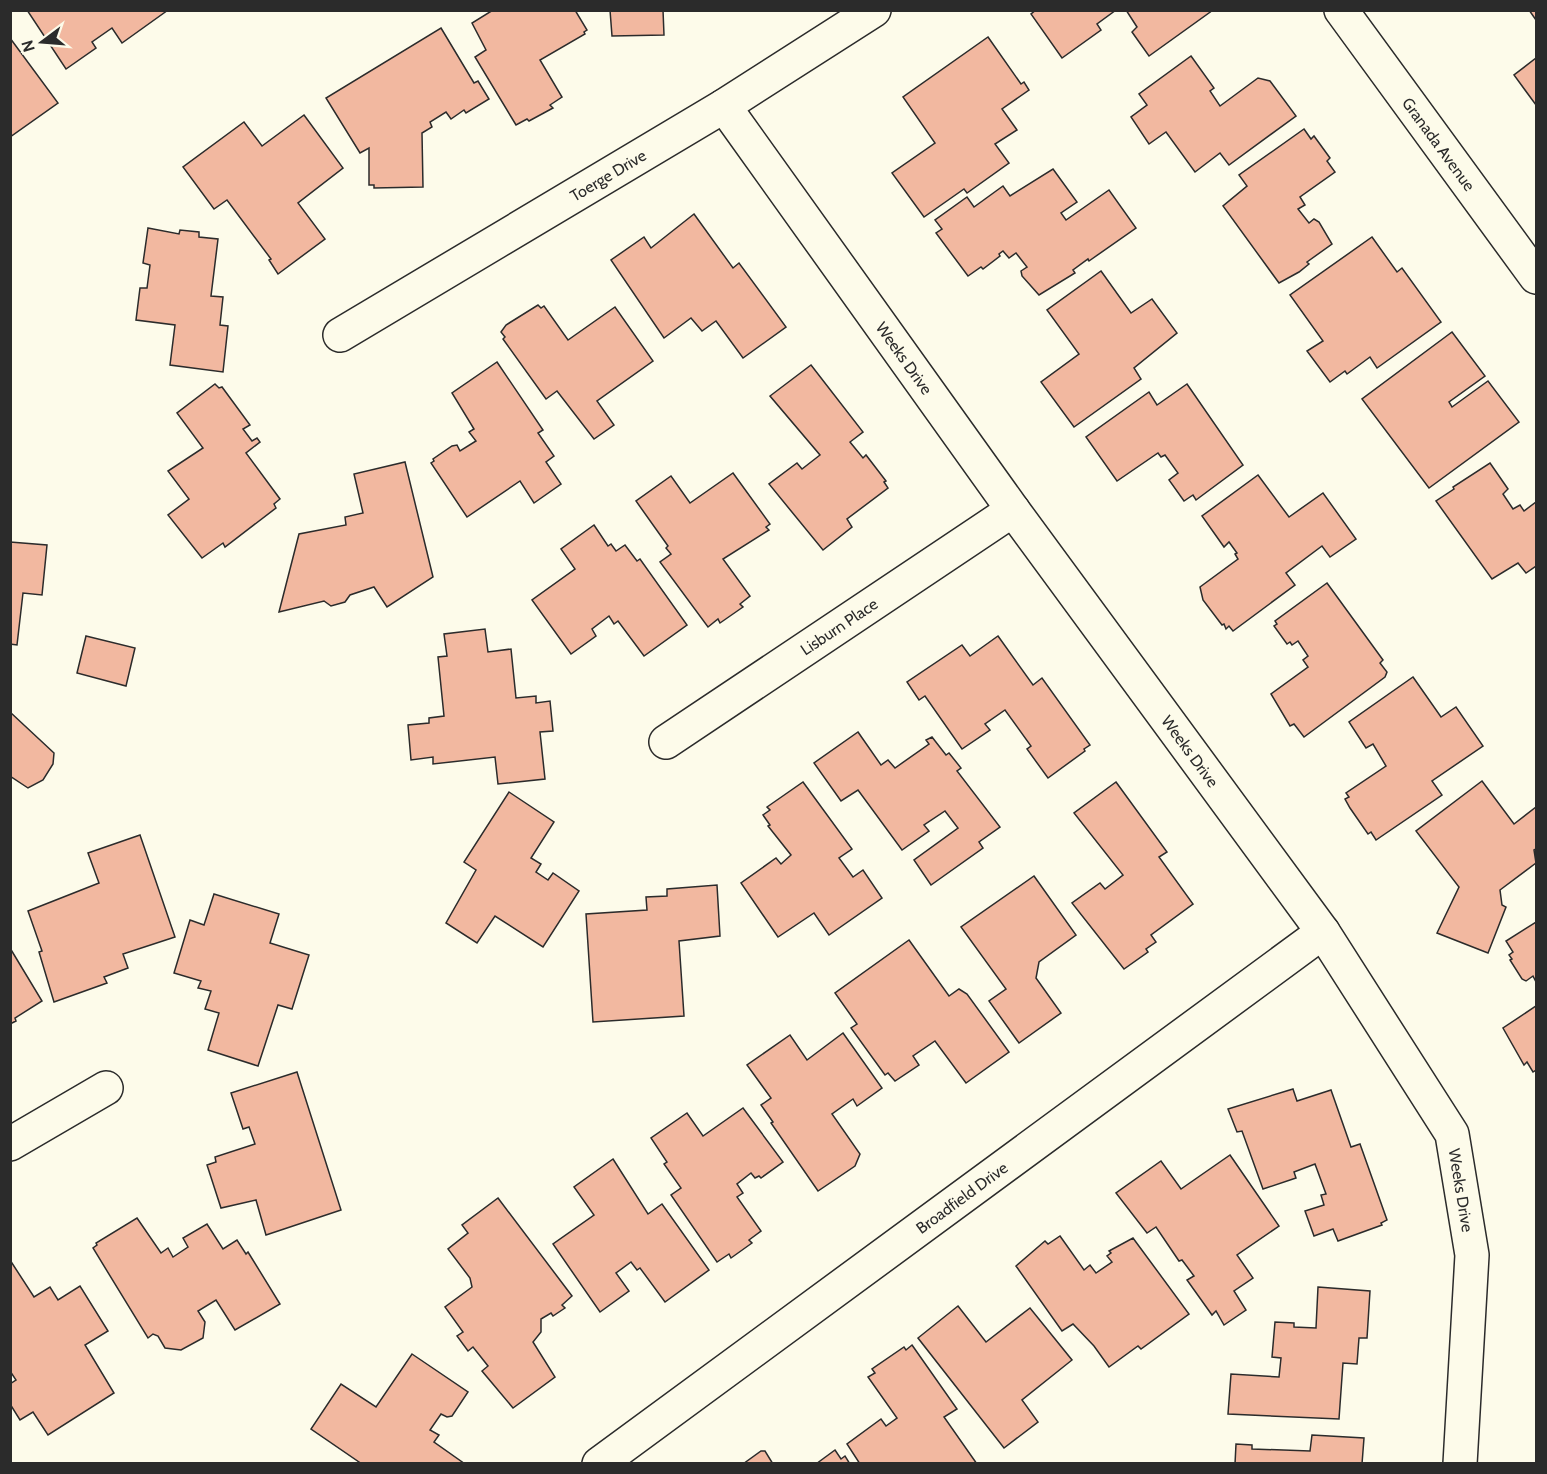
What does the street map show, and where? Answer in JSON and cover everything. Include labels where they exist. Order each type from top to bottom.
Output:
[{"type":"street","name":"Toerge Drive","points":[[340,335],[724,106],[874,10]]},
{"type":"street","name":"Granada Avenue","points":[[1341,10],[1536,278]]},
{"type":"street","name":"Weeks Drive","points":[[724,106],[1013,510],[1323,932],[1452,1134],[1472,1255],[1460,1464]]},
{"type":"street","name":"Lisburn Place","points":[[666,742],[1013,510]]},
{"type":"street","name":"Broadfield Drive","points":[[599,1464],[1323,932]]},
{"type":"street","points":[[10,1144],[106,1088]]},
{"type":"building","points":[[27,10],[168,10],[122,43],[112,28],[92,42],[96,48],[66,69]]},
{"type":"building","points":[[493,10],[575,10],[587,30],[585,34],[540,60],[562,97],[550,105],[553,108],[516,125],[475,57],[486,50],[472,23]]},
{"type":"building","points":[[610,10],[663,10],[664,35],[612,36]]},
{"type":"building","points":[[1036,10],[1116,10],[1097,24],[1101,30],[1062,58],[1031,14]]},
{"type":"building","points":[[1126,10],[1213,10],[1149,56],[1132,32],[1137,27]]},
{"type":"building","points":[[1529,10],[1536,10],[1536,20]]},
{"type":"building","points":[[441,28],[474,83],[478,81],[489,99],[466,113],[464,110],[451,119],[446,112],[430,122],[432,127],[422,133],[423,187],[374,188],[374,185],[369,185],[369,148],[360,153],[326,98]]},
{"type":"building","points":[[988,37],[1021,84],[1024,82],[1029,90],[1002,109],[1017,130],[995,144],[1009,163],[967,193],[964,189],[924,217],[892,173],[935,143],[903,97]]},
{"type":"building","points":[[10,38],[58,103],[10,137]]},
{"type":"building","points":[[1191,56],[1214,88],[1210,91],[1220,106],[1258,78],[1270,81],[1296,116],[1229,165],[1220,153],[1195,172],[1166,132],[1149,144],[1131,117],[1147,105],[1139,94]]},
{"type":"building","points":[[1536,58],[1536,105],[1514,75]]},
{"type":"building","points":[[304,115],[343,168],[298,203],[325,239],[278,274],[269,260],[271,259],[227,200],[214,209],[183,167],[244,122],[262,146]]},
{"type":"building","points":[[1304,129],[1311,139],[1314,136],[1330,158],[1327,161],[1335,172],[1300,197],[1305,205],[1298,209],[1309,223],[1314,219],[1319,222],[1332,244],[1307,262],[1309,264],[1299,272],[1279,283],[1223,206],[1247,186],[1239,175]]},
{"type":"building","points":[[1053,169],[1077,202],[1061,213],[1066,220],[1109,190],[1136,228],[1073,270],[1075,273],[1039,295],[1022,276],[1021,271],[1027,267],[1016,253],[1009,258],[1003,251],[983,269],[981,267],[968,276],[936,233],[942,229],[935,220],[967,197],[974,207],[1003,186],[1010,196]]},
{"type":"building","points":[[694,214],[733,268],[739,263],[786,327],[743,358],[716,321],[702,331],[691,318],[664,338],[611,260],[644,237],[651,248]]},
{"type":"building","points":[[148,228],[179,234],[180,230],[199,232],[199,237],[218,239],[211,296],[223,297],[220,325],[228,326],[223,372],[170,365],[175,325],[136,320],[140,288],[147,288],[150,265],[143,263]]},
{"type":"building","points":[[1372,237],[1397,272],[1402,268],[1441,322],[1377,368],[1370,357],[1347,374],[1345,371],[1330,382],[1307,351],[1323,341],[1290,295]]},
{"type":"building","points":[[1101,271],[1131,313],[1152,299],[1177,333],[1134,368],[1141,379],[1074,427],[1041,382],[1079,354],[1047,310]]},
{"type":"building","points":[[538,305],[541,308],[544,306],[568,340],[615,307],[653,361],[597,401],[614,425],[594,439],[557,391],[546,399],[503,339],[505,337],[501,332],[506,325]]},
{"type":"building","points":[[1452,332],[1485,376],[1449,402],[1452,407],[1488,381],[1519,422],[1429,488],[1362,399]]},
{"type":"building","points":[[497,362],[543,430],[538,433],[554,456],[546,462],[561,484],[534,503],[520,481],[467,517],[431,463],[433,459],[452,446],[457,445],[460,451],[476,441],[469,432],[474,429],[452,393]]},
{"type":"building","points":[[811,365],[863,432],[850,442],[863,458],[866,455],[886,481],[884,482],[888,488],[847,519],[852,527],[823,550],[769,484],[797,463],[802,469],[820,455],[770,396]]},
{"type":"building","points":[[215,384],[219,388],[222,387],[250,425],[243,429],[252,441],[257,438],[260,442],[246,453],[280,499],[274,504],[276,508],[225,547],[223,543],[202,558],[168,515],[189,499],[168,471],[203,448],[177,413]]},
{"type":"building","points":[[1187,384],[1243,465],[1196,500],[1193,495],[1184,501],[1169,480],[1178,473],[1165,455],[1161,457],[1158,453],[1117,481],[1086,437],[1149,392],[1157,405]]},
{"type":"building","points":[[405,462],[433,577],[387,607],[374,587],[350,595],[345,602],[331,606],[324,601],[279,612],[299,534],[346,525],[345,517],[363,513],[354,474]]},
{"type":"building","points":[[1490,463],[1508,489],[1503,494],[1513,509],[1520,505],[1524,511],[1536,502],[1536,566],[1526,573],[1518,563],[1492,579],[1436,501]]},
{"type":"building","points":[[733,473],[770,524],[766,527],[769,530],[723,559],[750,596],[740,604],[743,607],[720,623],[718,619],[708,627],[660,562],[671,554],[666,548],[668,546],[636,501],[671,476],[690,503]]},
{"type":"building","points":[[1258,475],[1289,517],[1323,493],[1356,539],[1330,557],[1322,546],[1286,573],[1295,585],[1233,631],[1229,626],[1226,629],[1224,624],[1222,625],[1203,600],[1200,587],[1238,559],[1235,554],[1237,553],[1229,542],[1224,547],[1202,516]]},
{"type":"building","points":[[594,525],[608,546],[611,544],[616,551],[625,545],[637,561],[640,559],[687,625],[644,656],[618,621],[614,624],[609,616],[592,629],[596,636],[571,654],[532,600],[575,569],[561,549]]},
{"type":"building","points":[[10,542],[47,545],[42,595],[23,593],[17,645],[10,644]]},
{"type":"building","points":[[1327,583],[1383,660],[1380,663],[1387,672],[1385,677],[1304,737],[1294,724],[1290,726],[1271,694],[1308,667],[1303,660],[1308,656],[1298,641],[1292,645],[1290,642],[1287,644],[1274,626],[1277,624],[1275,621]]},
{"type":"building","points":[[485,629],[488,652],[511,649],[516,698],[536,696],[536,703],[550,701],[553,731],[540,732],[545,779],[498,784],[495,757],[433,764],[433,757],[411,760],[408,725],[429,723],[429,718],[444,716],[438,657],[447,656],[444,634]]},
{"type":"building","points":[[86,636],[135,648],[126,686],[77,673]]},
{"type":"building","points":[[998,636],[1033,685],[1042,678],[1090,745],[1048,778],[1027,749],[1031,746],[1005,710],[985,724],[990,730],[962,749],[925,696],[919,700],[907,682],[962,645],[970,656]]},
{"type":"building","points":[[1413,677],[1441,717],[1456,707],[1483,746],[1432,781],[1442,795],[1376,840],[1371,832],[1368,834],[1345,799],[1349,797],[1346,793],[1386,766],[1373,744],[1366,748],[1349,722]]},
{"type":"building","points":[[10,712],[54,753],[53,764],[43,780],[28,788],[10,776]]},
{"type":"building","points":[[858,732],[881,765],[888,760],[895,768],[929,744],[926,740],[932,737],[946,755],[949,753],[961,768],[957,771],[1000,827],[979,842],[983,848],[931,885],[914,860],[958,828],[945,811],[924,825],[929,831],[902,850],[858,790],[841,801],[814,763]]},
{"type":"building","points":[[1482,781],[1514,824],[1536,807],[1536,849],[1534,850],[1536,863],[1500,890],[1502,905],[1506,907],[1488,953],[1437,933],[1459,887],[1416,831]]},
{"type":"building","points":[[803,782],[852,849],[839,858],[853,877],[863,870],[882,898],[829,935],[814,913],[778,937],[741,883],[776,858],[781,864],[791,855],[768,826],[770,825],[763,815],[770,810],[767,807]]},
{"type":"building","points":[[1116,782],[1167,852],[1159,857],[1193,904],[1151,935],[1156,942],[1146,949],[1148,952],[1124,969],[1072,903],[1100,883],[1105,889],[1123,875],[1074,813]]},
{"type":"building","points":[[509,792],[554,822],[531,858],[541,864],[536,872],[548,880],[553,873],[579,891],[543,947],[495,916],[477,943],[446,923],[476,870],[464,862]]},
{"type":"building","points":[[140,835],[175,937],[123,954],[128,968],[104,977],[107,983],[54,1002],[39,952],[42,951],[28,911],[99,883],[88,853]]},
{"type":"building","points":[[1034,876],[1076,935],[1039,962],[1036,978],[1061,1013],[1019,1043],[989,1001],[1006,989],[961,927]]},
{"type":"building","points":[[717,885],[720,936],[679,941],[684,1016],[593,1022],[586,914],[647,910],[646,897],[667,896],[667,889]]},
{"type":"building","points":[[214,894],[279,914],[270,943],[309,955],[292,1009],[278,1005],[258,1066],[208,1050],[219,1013],[205,1009],[211,991],[198,988],[201,981],[174,973],[190,920],[204,925]]},
{"type":"building","points":[[1536,922],[1536,982],[1533,976],[1526,981],[1522,979],[1510,960],[1512,959],[1509,955],[1513,952],[1506,941]]},
{"type":"building","points":[[909,940],[949,996],[959,989],[967,994],[1009,1052],[966,1083],[935,1041],[913,1056],[919,1065],[895,1081],[888,1073],[885,1075],[851,1028],[857,1024],[835,993]]},
{"type":"building","points":[[10,948],[42,1001],[15,1018],[16,1021],[10,1024]]},
{"type":"building","points":[[1536,1006],[1536,1070],[1533,1072],[1527,1062],[1524,1065],[1503,1028]]},
{"type":"building","points":[[843,1033],[882,1088],[857,1106],[853,1099],[832,1114],[860,1154],[855,1166],[818,1191],[771,1123],[773,1122],[761,1105],[771,1098],[747,1065],[790,1035],[807,1060]]},
{"type":"building","points":[[297,1072],[341,1210],[266,1235],[256,1200],[221,1208],[207,1165],[216,1162],[215,1157],[255,1144],[249,1127],[243,1129],[231,1093]]},
{"type":"building","points":[[1293,1089],[1297,1101],[1331,1090],[1351,1147],[1360,1144],[1387,1220],[1381,1223],[1382,1225],[1338,1241],[1333,1229],[1314,1236],[1305,1211],[1324,1205],[1321,1195],[1326,1194],[1315,1164],[1294,1172],[1296,1178],[1263,1189],[1242,1131],[1237,1132],[1228,1109]]},
{"type":"building","points":[[743,1108],[783,1162],[761,1178],[759,1176],[755,1178],[751,1173],[737,1184],[743,1193],[737,1197],[761,1231],[749,1240],[752,1243],[731,1258],[729,1254],[717,1262],[671,1195],[681,1188],[664,1164],[667,1162],[651,1138],[687,1113],[703,1136]]},
{"type":"building","points":[[1230,1155],[1279,1226],[1237,1255],[1253,1278],[1234,1291],[1246,1310],[1224,1325],[1216,1311],[1212,1315],[1187,1280],[1194,1276],[1182,1260],[1179,1261],[1156,1227],[1147,1233],[1116,1193],[1161,1161],[1181,1189]]},
{"type":"building","points":[[613,1159],[648,1214],[662,1204],[709,1270],[665,1302],[640,1268],[637,1270],[631,1262],[616,1273],[629,1291],[600,1312],[553,1244],[594,1215],[574,1187]]},
{"type":"building","points":[[498,1198],[572,1296],[562,1305],[565,1308],[553,1316],[551,1313],[541,1319],[541,1332],[533,1342],[555,1377],[513,1408],[482,1371],[488,1366],[473,1347],[468,1351],[457,1336],[463,1332],[445,1307],[472,1287],[470,1278],[448,1249],[468,1233],[462,1225]]},
{"type":"building","points":[[137,1218],[161,1253],[168,1248],[173,1257],[188,1247],[183,1238],[207,1224],[223,1249],[237,1240],[246,1254],[248,1252],[280,1304],[235,1330],[216,1300],[198,1311],[205,1322],[203,1338],[181,1350],[165,1348],[158,1336],[153,1334],[148,1338],[93,1248],[97,1245],[96,1243]]},
{"type":"building","points":[[1060,1236],[1084,1270],[1090,1265],[1096,1273],[1112,1262],[1107,1256],[1111,1253],[1109,1251],[1133,1238],[1189,1314],[1141,1349],[1138,1346],[1109,1367],[1094,1346],[1073,1324],[1062,1331],[1016,1266],[1045,1241],[1048,1244]]},
{"type":"building","points":[[10,1260],[34,1297],[50,1287],[58,1300],[80,1286],[108,1331],[85,1345],[114,1393],[48,1435],[33,1412],[20,1420],[10,1404],[10,1384],[16,1380],[10,1371]]},
{"type":"building","points":[[1318,1287],[1370,1291],[1367,1338],[1359,1338],[1357,1364],[1343,1363],[1339,1419],[1228,1414],[1231,1374],[1279,1377],[1281,1358],[1272,1357],[1275,1322],[1294,1323],[1294,1327],[1316,1328]]},
{"type":"building","points":[[958,1306],[986,1342],[1030,1308],[1072,1360],[1022,1400],[1038,1422],[1004,1448],[918,1338]]},
{"type":"building","points":[[912,1345],[957,1409],[944,1417],[977,1464],[860,1464],[847,1444],[881,1419],[886,1426],[897,1418],[868,1377],[875,1373],[872,1369],[904,1347],[906,1350]]},
{"type":"building","points":[[412,1354],[468,1392],[452,1416],[447,1417],[441,1414],[430,1430],[439,1435],[434,1442],[465,1464],[362,1464],[311,1429],[341,1384],[376,1407]]},
{"type":"building","points":[[1312,1435],[1364,1438],[1362,1464],[1235,1464],[1236,1444],[1252,1445],[1252,1449],[1310,1451]]},
{"type":"building","points":[[835,1450],[841,1459],[845,1456],[850,1464],[816,1464]]},
{"type":"building","points":[[761,1451],[765,1451],[773,1464],[743,1464]]}]
